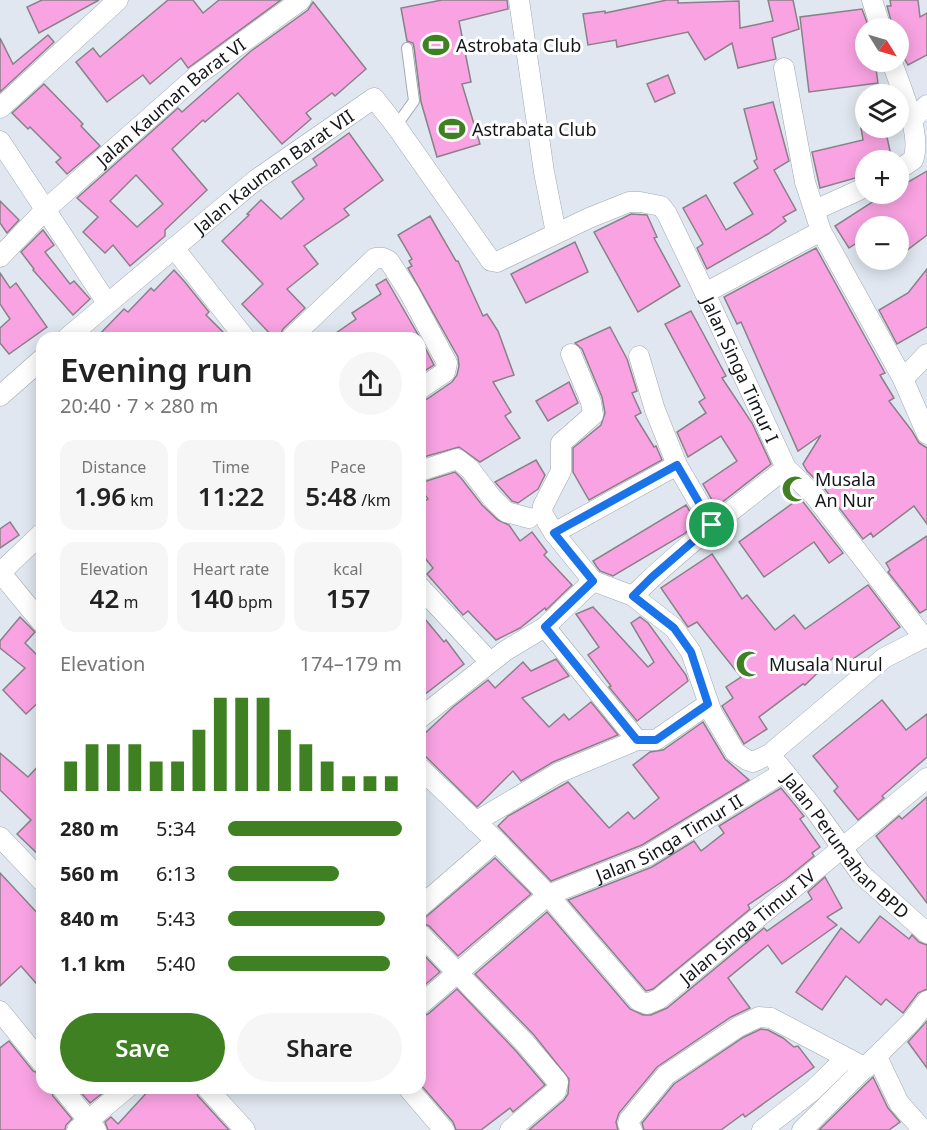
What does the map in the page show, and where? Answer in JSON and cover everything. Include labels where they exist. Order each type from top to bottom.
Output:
[{"type":"street","points":[[0,108],[118,0]]},
{"type":"street","name":"Jalan Kauman Barat VI","points":[[0,257],[45,210],[199,74],[301,0]]},
{"type":"street","points":[[519,0],[544,172],[556,233]]},
{"type":"street","points":[[872,0],[878,18]]},
{"type":"street","points":[[784,68],[805,182],[821,231],[918,368],[927,434]]},
{"type":"street","points":[[895,72],[911,121],[916,152],[913,160],[909,163]]},
{"type":"street","name":"Jalan Kauman Barat VII","points":[[74,332],[257,179],[374,98],[396,126]]},
{"type":"street","points":[[911,121],[927,105]]},
{"type":"street","points":[[396,126],[488,260],[497,262],[556,233],[629,202],[640,202],[661,206],[667,214],[705,293]]},
{"type":"street","points":[[0,141],[107,303]]},
{"type":"street","points":[[815,210],[855,192]]},
{"type":"street","name":"Jalan Singa Timur I","points":[[821,231],[705,293],[786,468],[814,495],[925,637]]},
{"type":"street","points":[[174,248],[240,332]]},
{"type":"street","points":[[297,332],[375,258],[383,258],[389,261],[410,292],[447,363],[445,372],[426,385]]},
{"type":"street","points":[[476,822],[558,773],[637,740],[656,740],[708,704],[691,652],[674,628],[633,596],[593,581],[554,533],[542,513],[543,506],[561,471],[561,443],[593,415],[591,402],[571,354]]},
{"type":"street","points":[[639,356],[655,410],[677,465],[712,525]]},
{"type":"street","points":[[0,396],[36,364]]},
{"type":"street","points":[[426,469],[457,459],[470,469],[506,512],[529,518]]},
{"type":"street","points":[[554,533],[677,465]]},
{"type":"street","points":[[633,596],[712,525],[786,468]]},
{"type":"street","points":[[36,539],[0,573],[36,616]]},
{"type":"street","points":[[426,713],[505,651],[545,627],[593,581]]},
{"type":"street","points":[[426,593],[490,662]]},
{"type":"street","points":[[545,627],[637,740]]},
{"type":"street","name":"Jalan Perumahan BPD","points":[[708,704],[735,752],[753,762],[770,754],[884,658],[925,637]]},
{"type":"street","name":"Jalan Perumahan BPD","points":[[770,754],[779,775],[842,847],[861,874],[927,933]]},
{"type":"street","points":[[426,774],[548,895]]},
{"type":"street","name":"Jalan Singa Timur II","points":[[426,1000],[548,895],[647,855],[779,775]]},
{"type":"street","name":"Jalan Singa Timur IV","points":[[548,895],[639,1001],[646,1004],[651,1003],[927,778]]},
{"type":"street","points":[[0,837],[36,875]]},
{"type":"street","points":[[426,902],[495,841]]},
{"type":"street","points":[[426,940],[555,1077],[558,1086],[556,1091],[512,1130]]},
{"type":"street","points":[[802,1130],[911,1022],[927,1001]]},
{"type":"street","points":[[0,1011],[36,1056]]},
{"type":"street","points":[[632,1130],[628,1124],[629,1120],[666,1075],[738,1027],[759,1017],[771,1018],[846,1058],[872,1062],[899,1103],[923,1130]]},
{"type":"street","points":[[762,1130],[812,1091],[846,1058]]},
{"type":"street","points":[[66,1094],[87,1127],[121,1094]]},
{"type":"street","points":[[212,1094],[245,1130]]},
{"type":"street","points":[[413,1094],[444,1130]]},
{"type":"lane","points":[[396,126],[414,102],[407,48]]},
{"type":"building","points":[[42,0],[99,0],[39,33],[27,7]]},
{"type":"building","points":[[168,0],[193,0],[203,13],[219,0],[281,0],[188,68],[181,58],[150,84],[143,75],[107,102],[76,62],[93,48],[100,57]]},
{"type":"building","points":[[442,0],[507,0],[508,9],[459,21],[471,82],[462,84],[480,144],[437,157],[421,102],[414,47],[413,43],[407,41],[401,8]]},
{"type":"building","points":[[667,0],[678,0],[678,3],[739,1],[740,28],[773,21],[768,0],[793,0],[799,29],[772,38],[776,59],[738,68],[732,43],[705,60],[688,32],[617,47],[616,40],[588,45],[583,14],[605,11],[605,13]]},
{"type":"building","points":[[890,0],[918,0],[920,17],[927,13],[927,55],[909,64],[909,18],[890,18],[887,6],[891,6]]},
{"type":"building","points":[[313,2],[366,69],[335,96],[332,93],[306,113],[311,119],[282,144],[238,93],[205,122],[203,120],[172,149],[207,190],[165,230],[165,236],[130,266],[113,245],[105,253],[83,232],[98,217],[77,198],[178,108],[182,112],[251,51],[308,10]],"holes":[[[136,175],[163,204],[137,227],[110,201]]]},
{"type":"building","points":[[862,9],[865,18],[855,18],[855,72],[876,72],[878,83],[855,84],[855,86],[809,92],[800,17]]},
{"type":"building","points":[[48,35],[54,42],[0,92],[0,38],[13,64]]},
{"type":"building","points":[[668,75],[675,93],[655,102],[647,84]]},
{"type":"building","points":[[44,84],[83,124],[81,126],[100,146],[67,174],[56,162],[61,158],[30,127],[28,129],[12,113]]},
{"type":"building","points":[[773,102],[789,161],[774,170],[796,210],[783,217],[786,221],[768,234],[707,269],[697,248],[703,244],[683,208],[706,195],[726,230],[753,214],[734,183],[758,168],[754,161],[757,159],[744,109]]},
{"type":"building","points":[[349,133],[383,180],[344,209],[349,215],[304,246],[318,264],[287,289],[305,308],[282,332],[268,332],[242,304],[263,284],[222,241],[261,200],[281,219],[304,199],[292,182],[317,165],[313,159]]},
{"type":"building","points":[[863,138],[887,138],[890,150],[855,150],[855,178],[820,188],[812,152],[863,140]]},
{"type":"building","points":[[927,171],[927,235],[909,249],[909,216],[855,216],[855,244],[849,248],[835,226],[869,204],[909,204],[909,182]]},
{"type":"building","points":[[0,201],[19,220],[7,233],[0,223]]},
{"type":"building","points":[[631,214],[647,215],[657,237],[654,238],[680,286],[638,312],[594,232]]},
{"type":"building","points":[[430,216],[458,261],[483,316],[487,314],[498,331],[514,375],[493,382],[511,412],[505,416],[520,438],[480,462],[459,447],[426,456],[426,399],[452,382],[457,375],[458,357],[408,268],[412,266],[409,261],[412,259],[398,235]]},
{"type":"building","points":[[43,230],[54,245],[45,252],[70,284],[74,281],[90,299],[73,315],[33,270],[21,252]]},
{"type":"building","points":[[575,242],[588,272],[526,303],[511,274]]},
{"type":"building","points":[[816,248],[885,373],[880,375],[894,398],[889,401],[919,443],[927,448],[927,524],[914,506],[873,537],[871,533],[863,539],[803,464],[821,435],[798,451],[741,322],[737,324],[724,297]]},
{"type":"building","points":[[927,269],[927,327],[897,344],[879,310],[908,293]]},
{"type":"building","points":[[174,270],[209,312],[206,315],[223,332],[102,332],[124,309],[128,312],[151,288],[154,291]]},
{"type":"building","points":[[0,273],[10,288],[16,283],[47,327],[36,332],[36,335],[9,354],[0,343],[0,328],[10,319],[0,304]]},
{"type":"building","points":[[386,279],[417,332],[338,332],[356,319],[352,313],[381,294],[376,285]]},
{"type":"building","points":[[691,311],[726,376],[722,378],[752,423],[771,464],[716,507],[703,484],[737,461],[721,436],[688,457],[677,432],[706,413],[699,402],[705,398],[665,324]]},
{"type":"building","points":[[610,327],[627,359],[637,391],[632,393],[641,413],[635,416],[654,447],[656,446],[662,460],[589,500],[573,472],[573,448],[601,425],[605,413],[602,397],[582,349],[575,343]]},
{"type":"building","points":[[426,350],[434,365],[426,370]]},
{"type":"building","points":[[569,382],[578,403],[548,421],[536,401]]},
{"type":"building","points":[[536,460],[545,475],[538,489],[518,503],[512,501],[495,482]]},
{"type":"building","points":[[455,472],[482,505],[498,520],[509,525],[520,541],[532,532],[547,552],[544,555],[572,585],[546,610],[545,608],[520,628],[496,640],[468,611],[463,615],[427,574],[433,568],[426,559],[426,500],[428,499],[426,481]]},
{"type":"building","points":[[800,498],[843,553],[829,563],[814,542],[764,577],[739,542]]},
{"type":"building","points":[[686,505],[697,523],[684,534],[613,576],[600,571],[593,561]]},
{"type":"building","points":[[10,522],[19,535],[0,548],[0,529]]},
{"type":"building","points":[[927,536],[927,609],[920,613],[888,572],[890,570],[886,563]]},
{"type":"building","points":[[712,554],[742,599],[747,595],[775,630],[794,615],[805,629],[868,585],[900,627],[841,667],[834,657],[805,685],[803,684],[759,717],[767,729],[744,744],[722,706],[733,698],[726,687],[741,677],[697,622],[688,627],[661,588]]},
{"type":"building","points":[[593,607],[648,667],[654,662],[631,623],[640,617],[648,623],[686,675],[688,681],[637,721],[609,687],[611,686],[588,655],[599,647],[576,614]]},
{"type":"building","points":[[20,617],[35,632],[25,643],[36,654],[36,705],[26,714],[3,690],[25,668],[0,648],[0,641]]},
{"type":"building","points":[[426,620],[444,642],[446,640],[464,664],[426,693]]},
{"type":"building","points":[[556,659],[569,676],[522,698],[549,727],[564,714],[569,720],[591,702],[618,735],[553,762],[521,781],[513,771],[477,807],[426,757],[426,732],[453,707],[488,680],[495,688],[523,662],[531,671]]},
{"type":"building","points":[[882,700],[906,730],[927,714],[927,757],[858,820],[834,791],[838,787],[813,756]]},
{"type":"building","points":[[703,722],[725,759],[749,780],[642,845],[551,881],[498,826],[508,816],[568,782],[609,828],[628,812],[634,819],[659,798],[633,765],[650,752],[663,750]]},
{"type":"building","points":[[0,753],[28,777],[36,768],[36,852],[17,834],[31,820],[0,790]]},
{"type":"building","points":[[781,788],[804,816],[800,819],[820,847],[812,853],[814,856],[786,879],[748,905],[750,909],[653,989],[646,991],[568,900],[652,867],[694,841],[701,851],[724,833],[719,826]]},
{"type":"building","points":[[927,797],[927,903],[876,836],[899,816],[902,819]]},
{"type":"building","points":[[495,858],[531,894],[458,956],[426,925],[426,917]]},
{"type":"building","points":[[0,873],[36,912],[36,983],[21,966],[0,986]]},
{"type":"building","points":[[825,877],[842,908],[827,917],[837,925],[782,964],[768,945],[728,978],[750,1008],[731,1017],[657,1067],[619,1113],[616,1122],[618,1130],[529,1130],[564,1100],[568,1094],[569,1079],[534,1035],[475,974],[547,912],[630,1009],[643,1015],[651,1015],[667,1008],[764,928],[767,931],[812,899],[808,892]]},
{"type":"building","points":[[880,916],[909,939],[912,935],[919,942],[927,945],[927,989],[918,993],[903,1013],[886,999],[881,1005],[846,976],[822,1010],[796,992],[841,928],[859,943]]},
{"type":"building","points":[[426,957],[440,972],[426,984]]},
{"type":"building","points":[[457,989],[545,1085],[513,1112],[510,1108],[481,1130],[456,1130],[453,1122],[426,1091],[426,1015]]},
{"type":"building","points":[[927,1021],[927,1068],[908,1042]]},
{"type":"building","points":[[761,1029],[783,1038],[794,1047],[798,1046],[814,1067],[745,1117],[743,1114],[721,1130],[644,1130],[642,1123],[674,1084],[744,1037]]},
{"type":"building","points":[[9,1041],[36,1072],[36,1094],[52,1094],[72,1119],[66,1125],[65,1130],[0,1130],[0,1048]]},
{"type":"building","points":[[873,1077],[888,1108],[900,1122],[889,1130],[819,1130]]},
{"type":"building","points":[[82,1094],[101,1094],[90,1103]]},
{"type":"building","points":[[146,1094],[197,1094],[229,1130],[108,1130],[105,1122],[111,1117],[118,1124]]},
{"type":"place","name":"Astrobata Club","points":[[436,45]]},
{"type":"place","name":"Astrabata Club","points":[[452,129]]},
{"type":"place","name":"Musala An Nur","points":[[795,489]]},
{"type":"place","name":"Musala Nurul","points":[[749,664]]},
{"type":"route","points":[[677,465],[712,525],[633,596],[674,628],[691,652],[708,704],[656,740],[637,740],[545,627],[593,581],[554,533],[677,465]]}]
